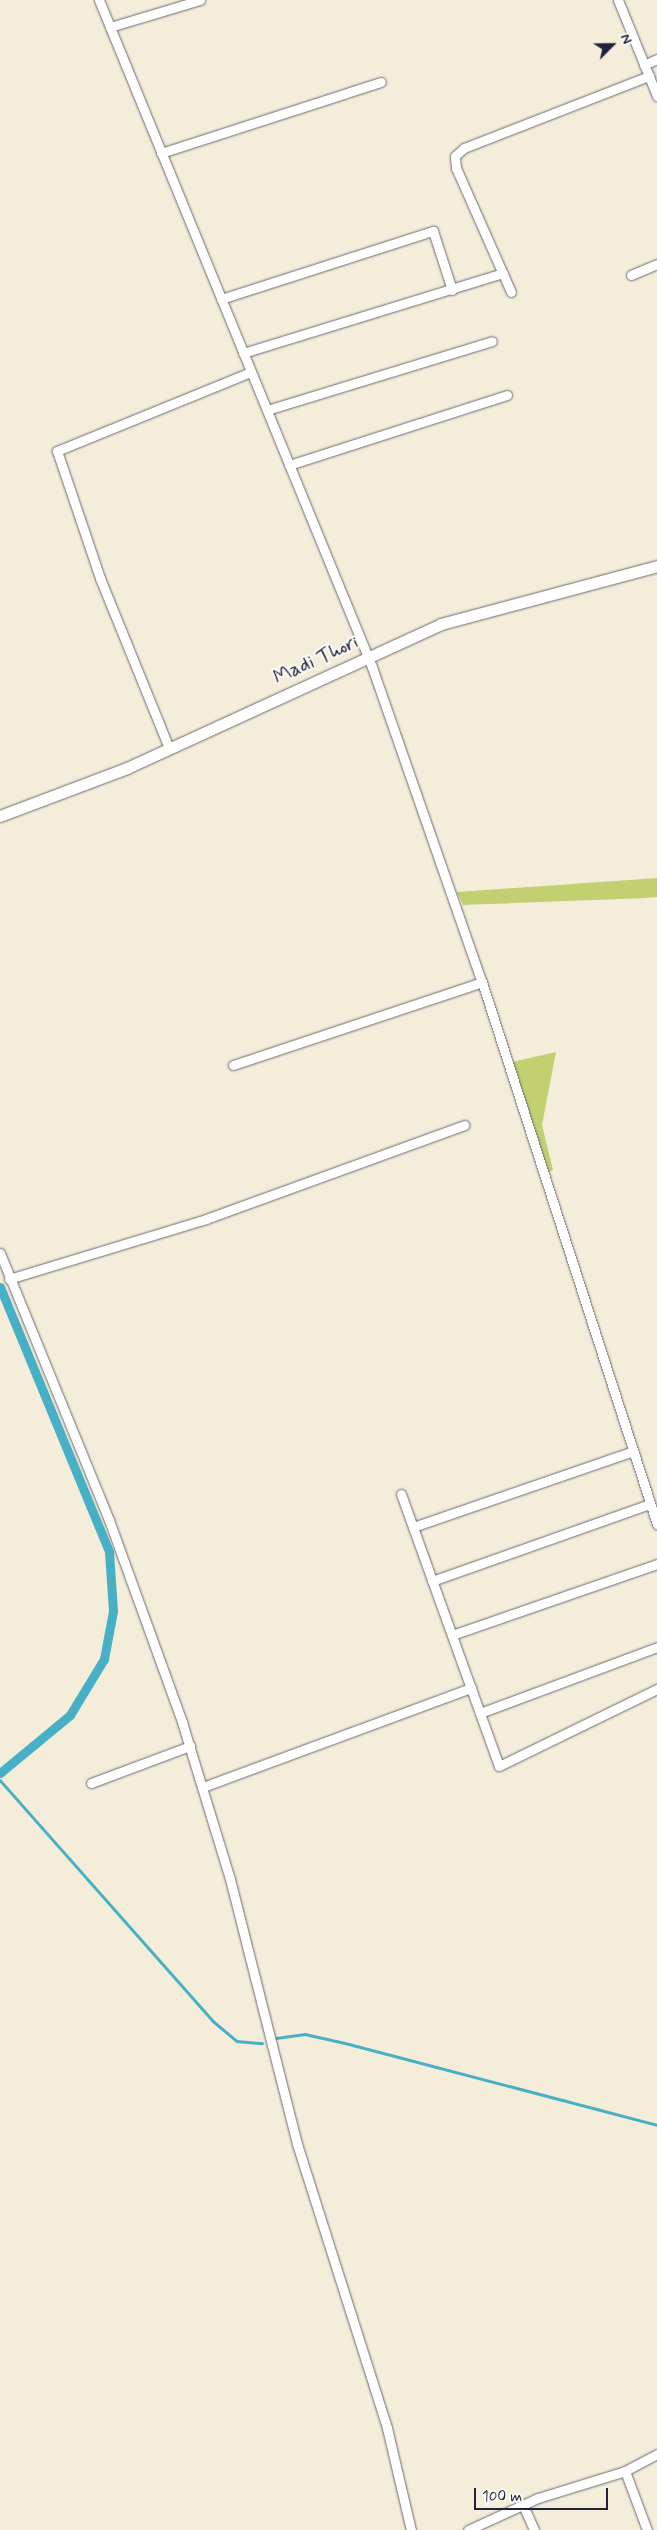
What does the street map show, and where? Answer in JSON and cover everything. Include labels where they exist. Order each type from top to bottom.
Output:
[{"type":"main road","name":"Madi Thori","points":[[0,816],[61,796],[441,624],[657,566]]},
{"type":"street","points":[[99,0],[368,656],[482,982],[631,1452],[657,1524]]},
{"type":"street","points":[[110,27],[200,0]]},
{"type":"street","points":[[618,0],[657,96]]},
{"type":"street","points":[[644,65],[657,59]]},
{"type":"street","points":[[511,292],[455,156],[464,148],[649,76]]},
{"type":"street","points":[[161,153],[381,82]]},
{"type":"street","points":[[221,299],[433,231],[452,290]]},
{"type":"street","points":[[631,275],[657,264]]},
{"type":"street","points":[[243,353],[503,274]]},
{"type":"street","points":[[267,410],[492,341]]},
{"type":"street","points":[[170,748],[100,578],[57,451],[251,372]]},
{"type":"street","points":[[289,465],[508,395]]},
{"type":"street","points":[[233,1065],[482,982]]},
{"type":"street","points":[[9,1279],[206,1218],[464,1125]]},
{"type":"street","points":[[0,1253],[109,1520],[204,1787],[297,2144],[387,2428],[411,2530]]},
{"type":"street","points":[[413,1527],[631,1452]]},
{"type":"street","points":[[401,1494],[500,1766],[657,1689]]},
{"type":"street","points":[[432,1581],[650,1504]]},
{"type":"street","points":[[452,1635],[657,1564]]},
{"type":"street","points":[[480,1713],[657,1647]]},
{"type":"street","points":[[204,1787],[471,1688]]},
{"type":"street","points":[[91,1783],[190,1746]]},
{"type":"street","points":[[468,2530],[523,2505],[625,2471],[657,2454]]},
{"type":"street","points":[[625,2471],[647,2530]]},
{"type":"street","points":[[523,2505],[534,2530]]},
{"type":"green space","points":[[657,878],[657,897],[646,898],[463,905],[457,892]]},
{"type":"green space","points":[[556,1052],[542,1125],[553,1170],[547,1173],[512,1062]]},
{"type":"waterway","points":[[0,1287],[109,1552],[113,1611],[104,1659],[70,1715],[0,1773]]},
{"type":"waterway","points":[[0,1780],[213,2021],[237,2041],[262,2043]]},
{"type":"waterway","points":[[276,2038],[305,2034],[349,2044],[657,2125]]}]
